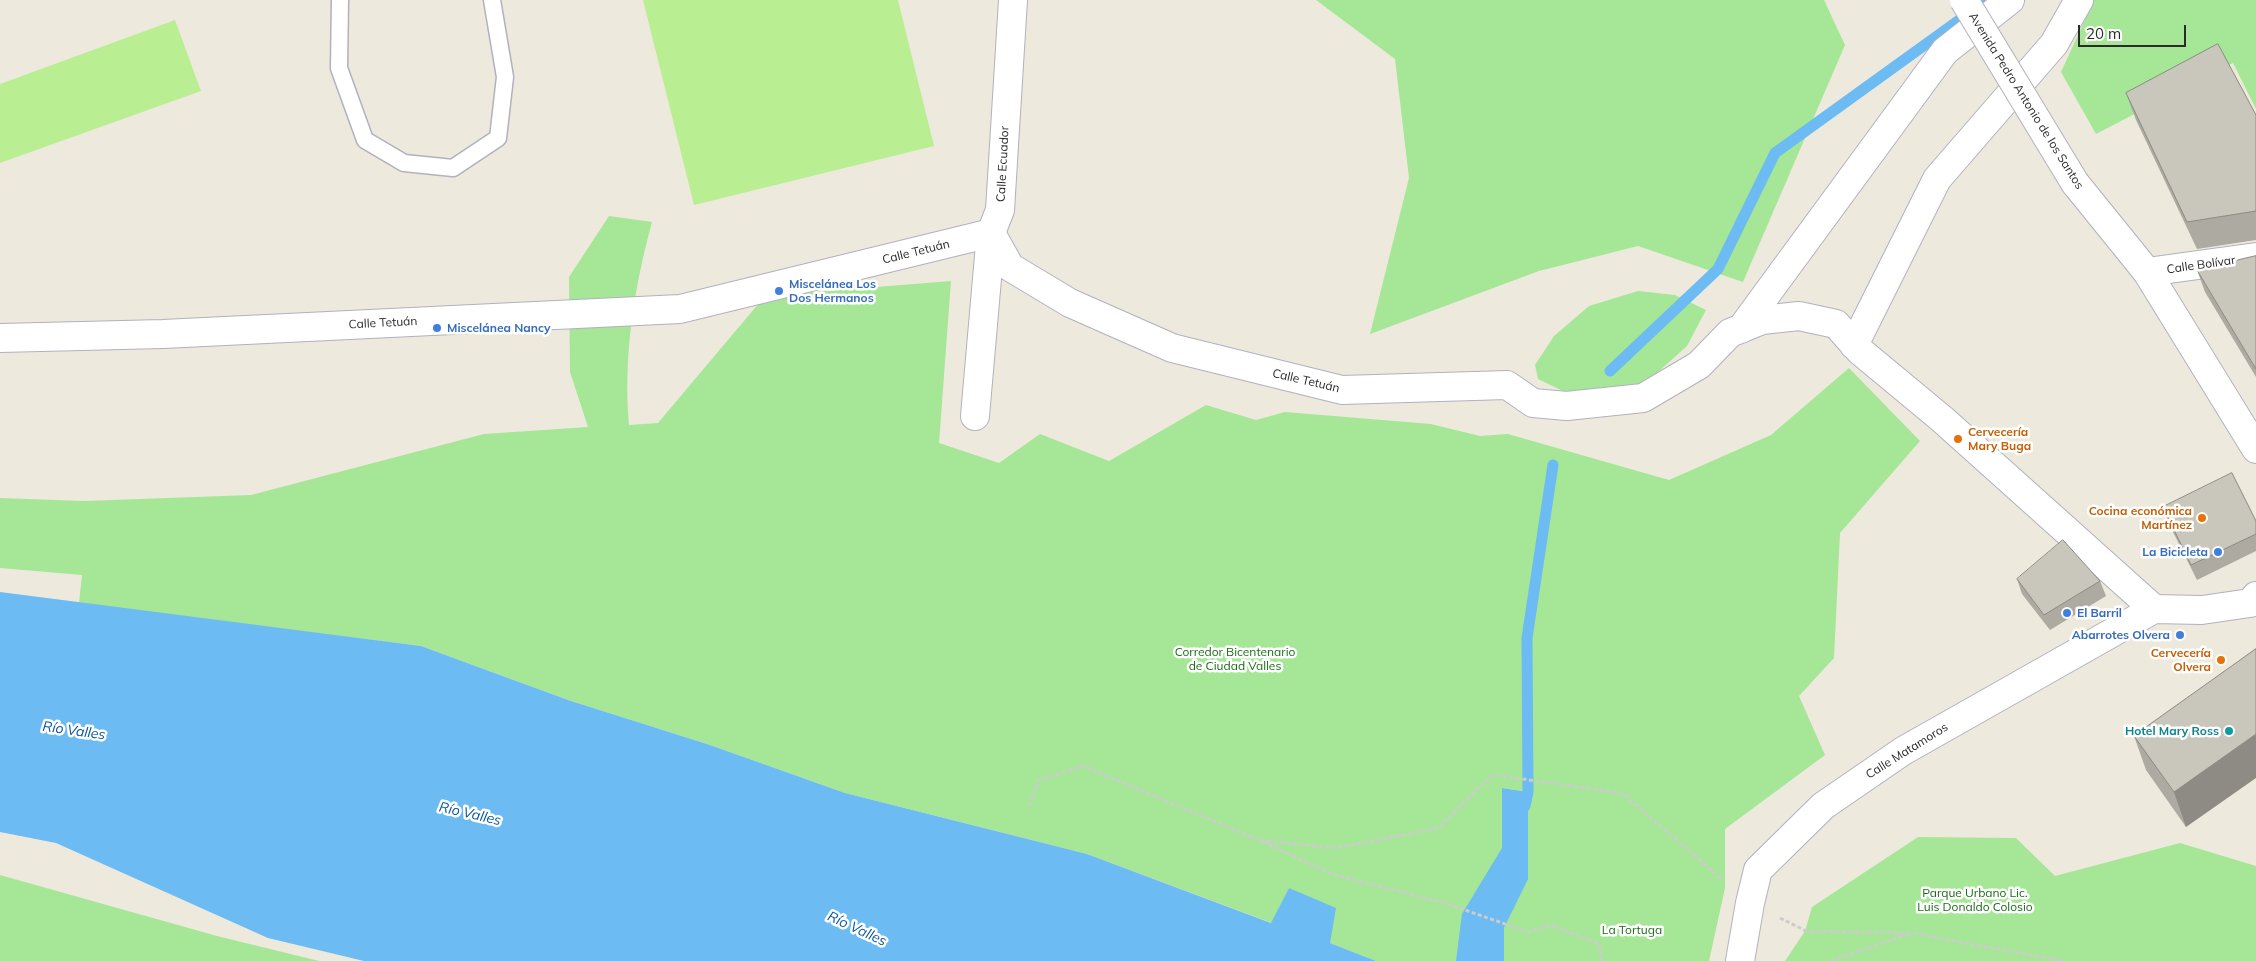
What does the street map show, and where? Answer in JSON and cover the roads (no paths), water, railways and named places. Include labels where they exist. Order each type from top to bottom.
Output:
[{"type":"street","name":"Calle Ecuador","points":[[975,416],[991,233],[1000,210],[1013,0]]},
{"type":"street","name":"Avenida Pedro Antonio de los Santos","points":[[1964,0],[2075,183],[2147,272],[2256,449]]},
{"type":"street","points":[[1751,324],[1945,51],[2010,0]]},
{"type":"street","points":[[1854,345],[1938,180],[2054,44],[2079,0]]},
{"type":"street","name":"Calle Tetuán","points":[[0,338],[163,334],[680,309],[991,233],[1010,267],[1070,303],[1172,348],[1342,390],[1507,386],[1533,403],[1567,406],[1643,398],[1700,365],[1730,333],[1751,324]]},
{"type":"street","name":"Calle Bolívar","points":[[2147,272],[2256,257]]},
{"type":"street","points":[[1751,324],[1799,316],[1836,324],[1854,345],[1942,419],[2154,609],[2202,610],[2250,603],[2256,596]]},
{"type":"street","name":"Calle Matamoros","points":[[1740,961],[1758,870],[1823,806],[1903,751],[2154,609]]},
{"type":"lane","points":[[340,0],[339,68],[364,140],[404,164],[453,168],[498,138],[505,77],[492,0]]},
{"type":"water","name":"Río Valles","points":[[0,592],[421,646],[568,700],[710,745],[845,793],[1087,854],[1271,923],[1289,888],[1336,908],[1330,943],[1376,961],[364,961],[268,938],[56,843],[0,832]]},
{"type":"water","points":[[1502,788],[1528,792],[1528,879],[1504,928],[1504,961],[1456,961],[1462,914],[1502,848]]},
{"type":"waterway","points":[[1610,371],[1718,269],[1775,153],[1987,0]]},
{"type":"waterway","points":[[1525,806],[1528,792],[1527,638],[1553,465]]},
{"type":"place","name":"Miscelánea Los Dos Hermanos","points":[[779,291]]},
{"type":"place","name":"Miscelánea Nancy","points":[[437,328]]},
{"type":"place","name":"Cervecería Mary Buga","points":[[1958,439]]},
{"type":"place","name":"Cocina económica Martínez","points":[[2202,518]]},
{"type":"place","name":"La Bicicleta","points":[[2218,552]]},
{"type":"place","name":"El Barril","points":[[2067,613]]},
{"type":"place","name":"Abarrotes Olvera","points":[[2180,635]]},
{"type":"place","name":"Cervecería Olvera","points":[[2221,660]]},
{"type":"place","name":"Hotel Mary Ross","points":[[2229,731]]},
{"type":"park label","name":"Corredor Bicentenario de Ciudad Valles","points":[[1235,659]]},
{"type":"park label","name":"Parque Urbano Lic. Luis Donaldo Colosio","points":[[1975,900]]},
{"type":"park label","name":"La Tortuga","points":[[1632,930]]}]
